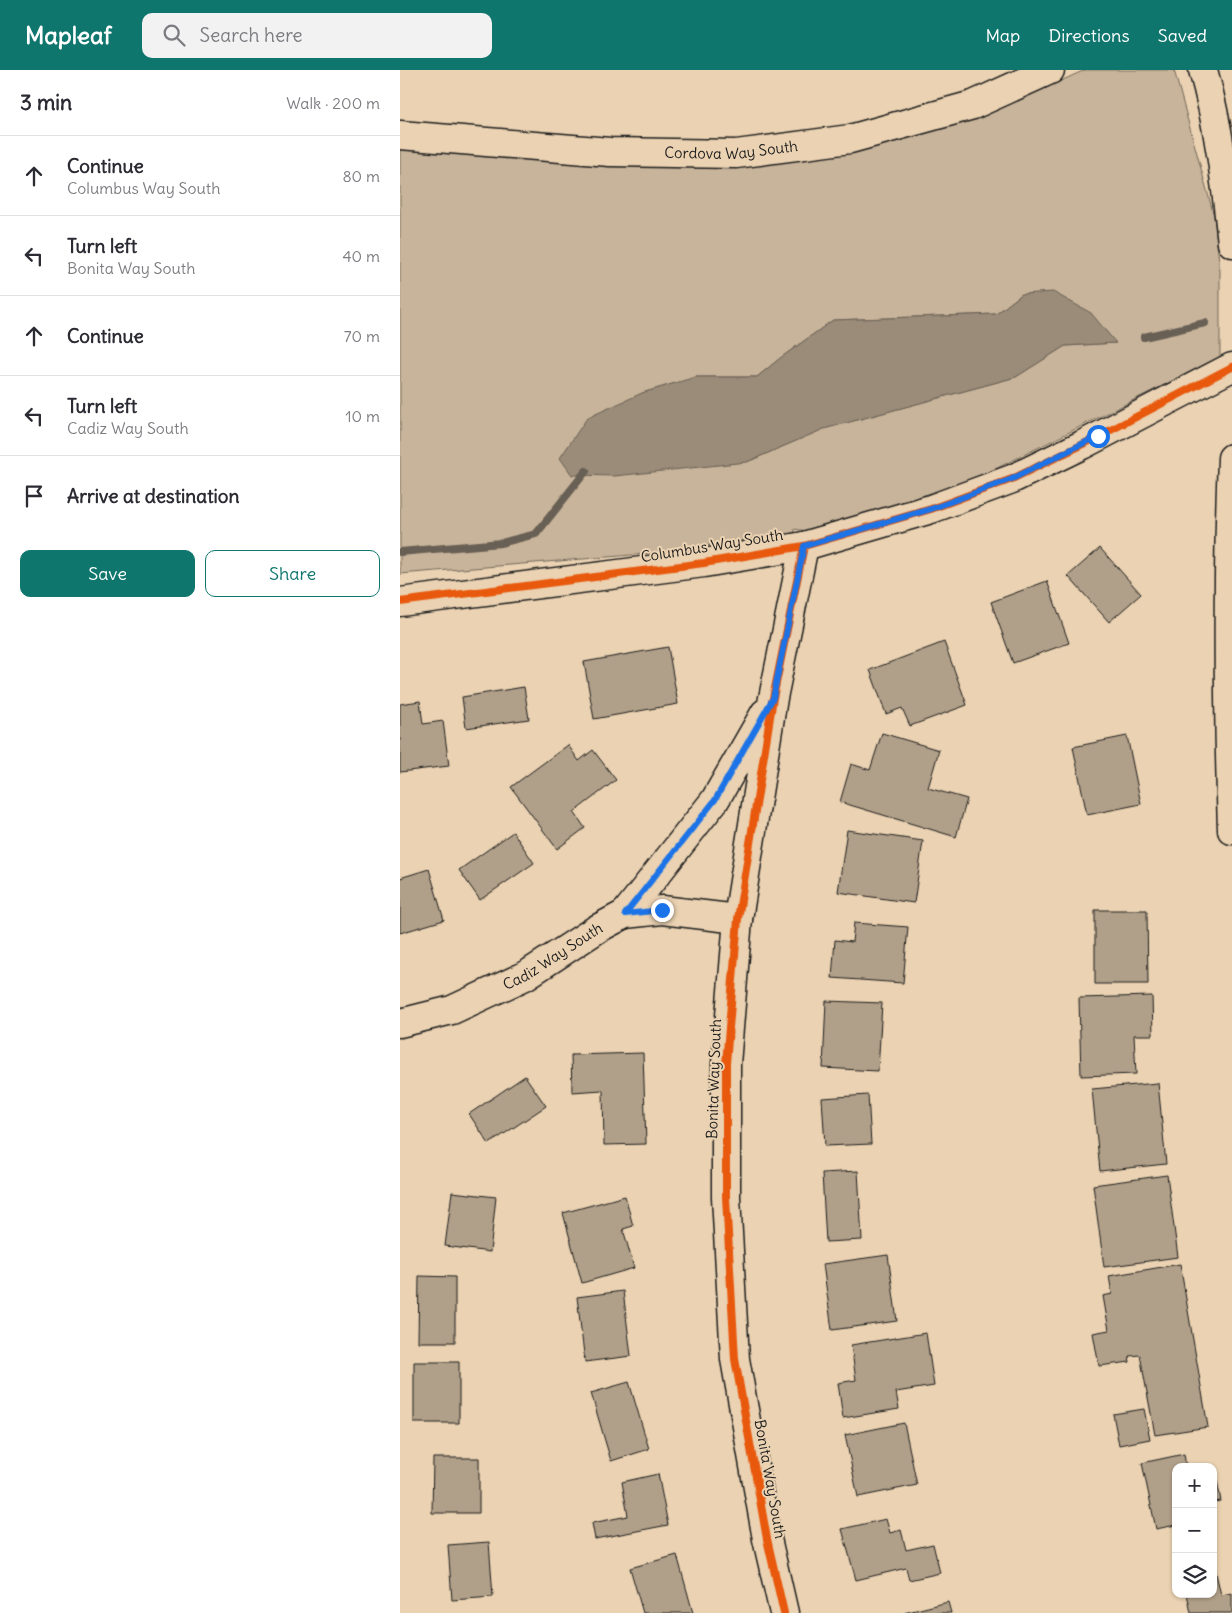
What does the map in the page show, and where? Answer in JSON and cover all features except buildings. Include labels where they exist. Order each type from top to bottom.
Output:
[{"type":"street","name":"Cordova Way South","points":[[400,135],[610,152],[736,154],[850,139],[973,105],[1050,70]]},
{"type":"street","points":[[1203,70],[1210,95],[1227,192],[1232,243]]},
{"type":"street","name":"Columbus Way South","points":[[400,602],[704,563],[804,546],[931,509],[1012,479],[1232,367]]},
{"type":"street","points":[[1232,458],[1228,715],[1232,830]]},
{"type":"street","name":"Bonita Way South","points":[[784,1613],[767,1539],[735,1359],[726,1197],[726,1064],[738,919],[773,698],[804,546]]},
{"type":"street","points":[[625,914],[715,800],[773,698]]},
{"type":"street","name":"Cadiz Way South","points":[[400,1023],[452,1010],[525,976],[597,929],[625,914],[662,910],[738,919]]},
{"type":"shaded area","points":[[1085,70],[1174,70],[1214,216],[1220,271],[1220,357],[919,507],[806,531],[795,529],[794,534],[644,554],[400,574],[400,149],[739,167],[855,152],[979,118]],"holes":[[[1022,294],[1116,343],[1065,346],[1016,377],[823,429],[747,462],[642,393],[696,377],[757,377],[833,320],[996,314]]]},
{"type":"shaded area","points":[[1053,292],[1091,313],[1116,343],[1065,346],[1016,377],[824,429],[747,462],[615,476],[572,475],[560,458],[587,418],[642,393],[696,377],[757,377],[833,320],[996,314],[1022,294]]},
{"type":"waterway","points":[[1144,337],[1205,323]]},
{"type":"waterway","points":[[400,552],[501,543],[536,534],[586,471]]},
{"type":"cycle path","points":[[400,602],[704,563],[804,546],[931,509],[1012,479],[1232,367]]},
{"type":"cycle path","points":[[784,1613],[767,1539],[735,1359],[726,1197],[726,1064],[738,919],[773,698],[804,546]]},
{"type":"route","points":[[662,910],[625,914],[715,800],[773,698],[804,546],[931,509],[1012,479],[1098,436]]}]
